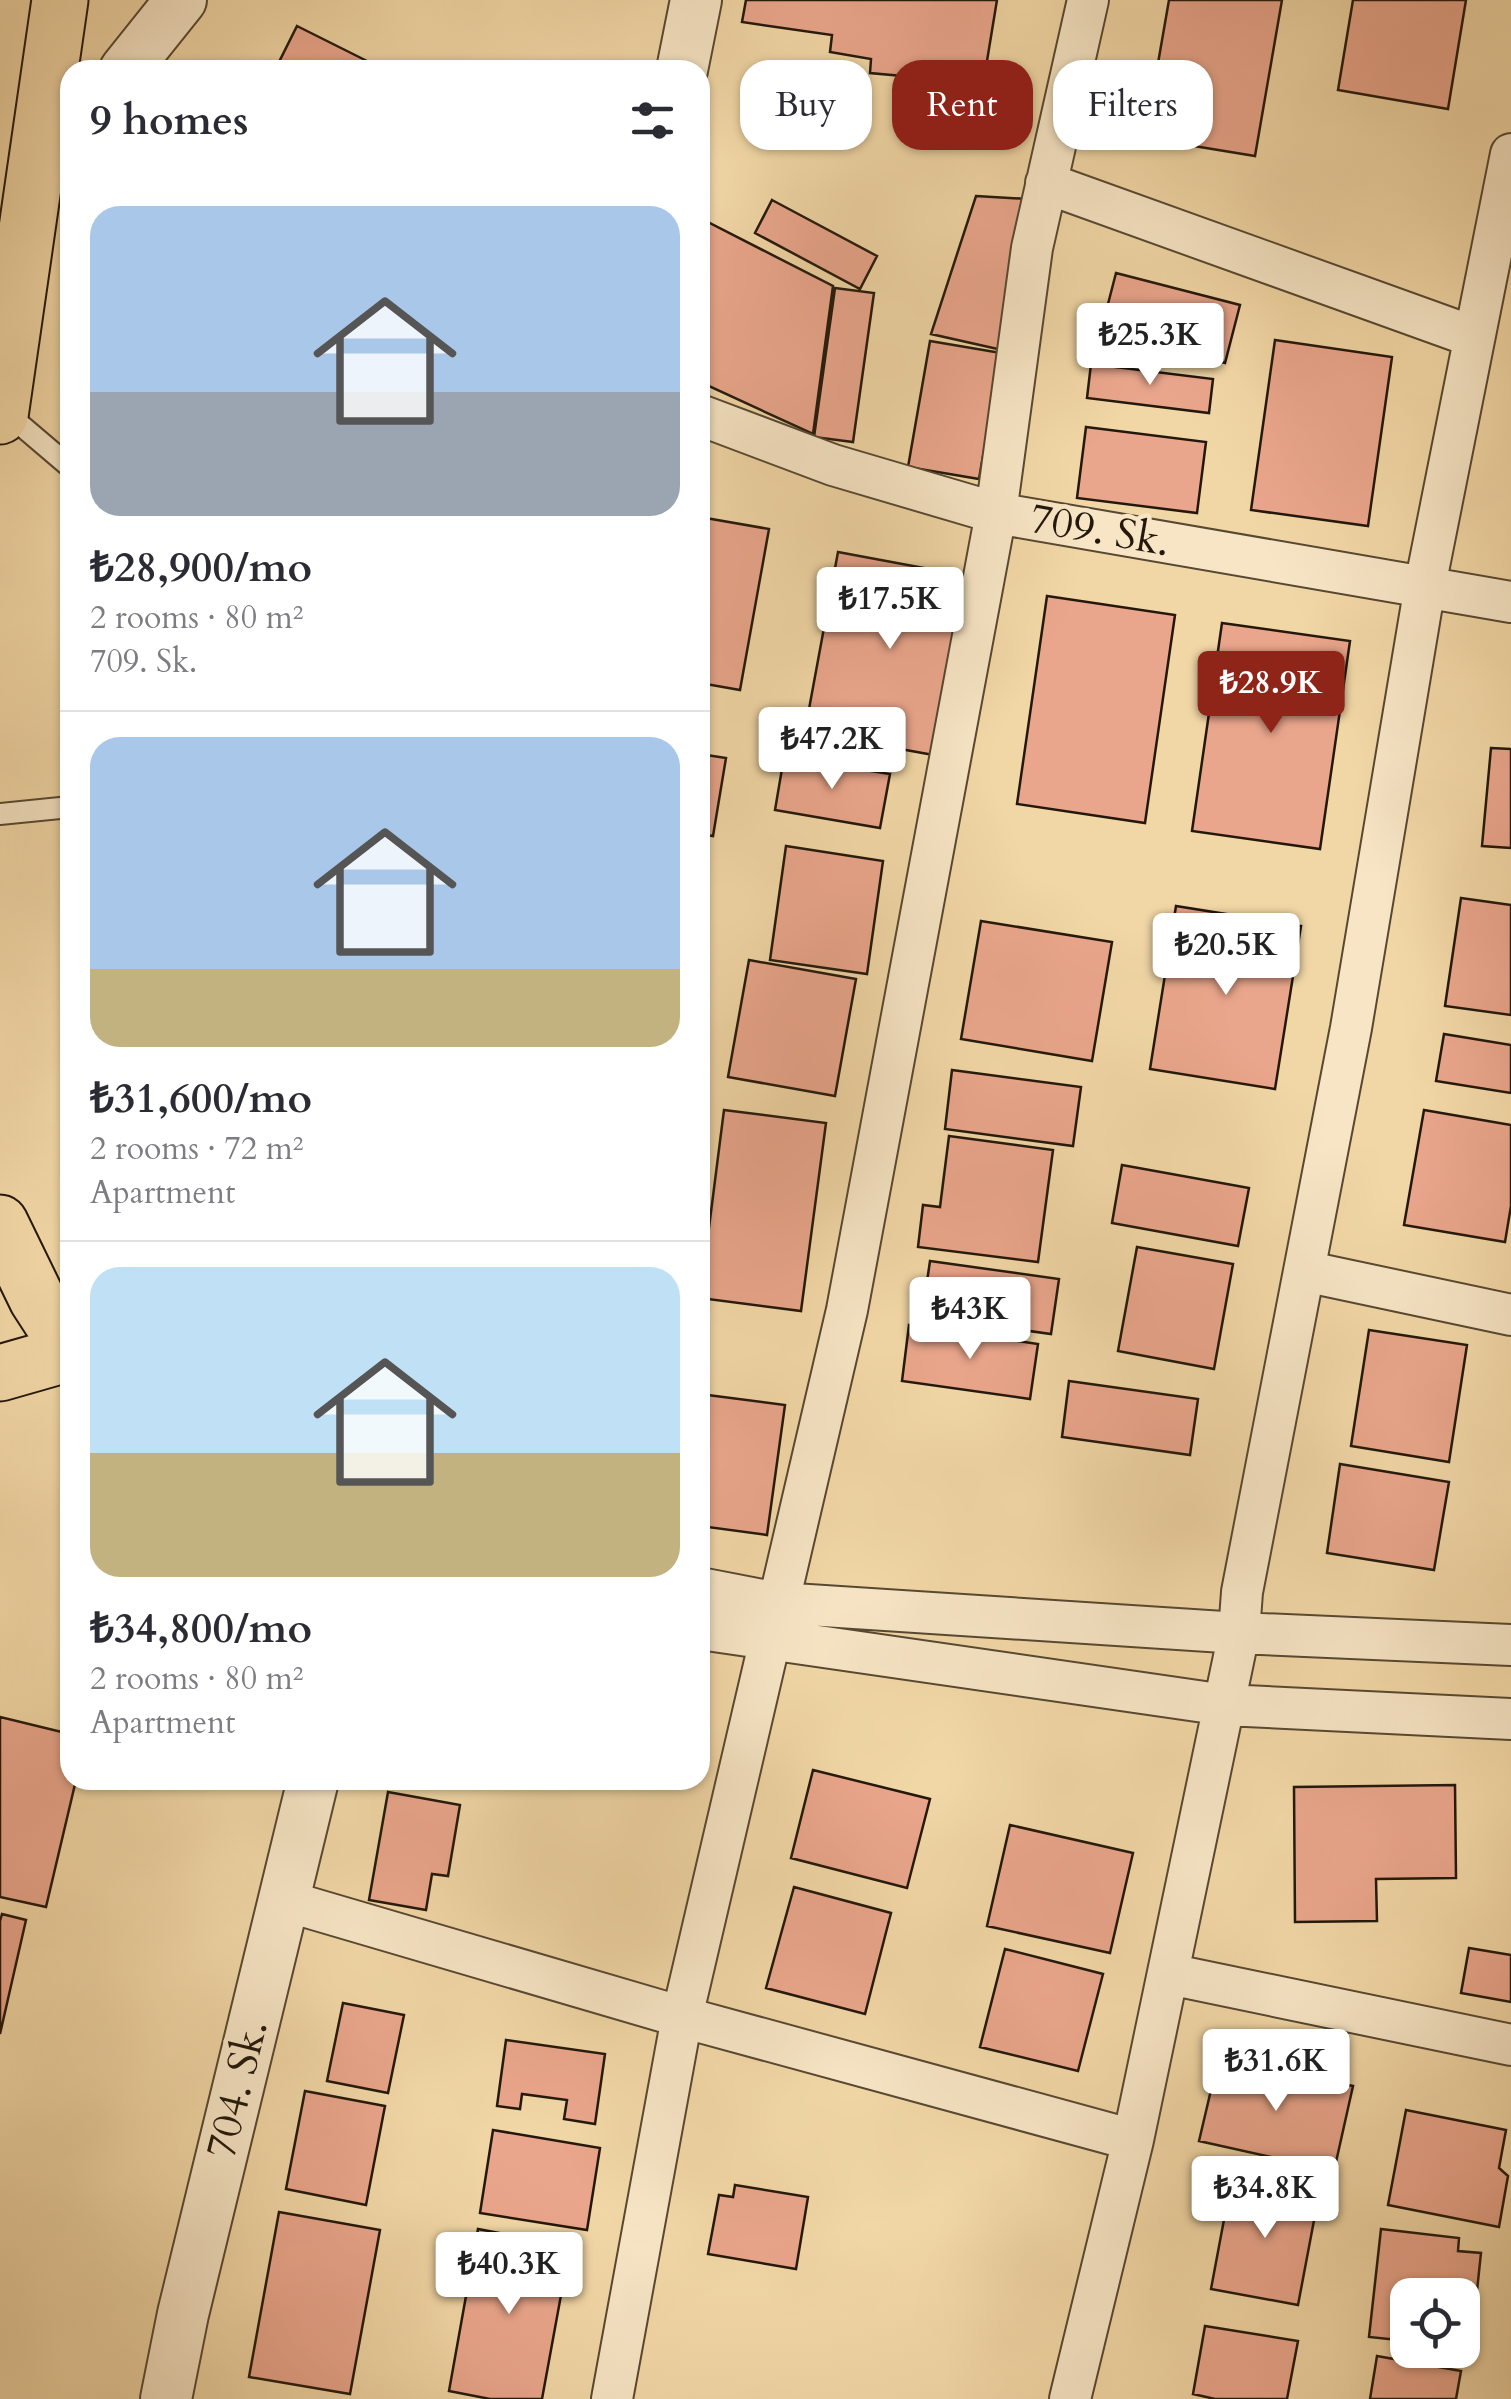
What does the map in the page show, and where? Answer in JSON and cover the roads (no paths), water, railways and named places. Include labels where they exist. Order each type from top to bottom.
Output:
[{"type":"highway","points":[[0,416],[59,146],[60,0]]},
{"type":"highway","points":[[0,1224],[36,1299],[60,1336]]},
{"type":"highway","points":[[0,1373],[60,1354]]},
{"type":"street","points":[[133,60],[181,0]]},
{"type":"street","points":[[684,60],[696,0]]},
{"type":"street","points":[[612,2399],[682,2016],[847,1310],[996,512],[1032,248],[1088,0]]},
{"type":"street","points":[[1070,2399],[1133,2140],[1239,1634],[1242,1592],[1351,1028],[1425,586],[1511,154]]},
{"type":"street","points":[[1046,183],[1474,338]]},
{"type":"street","name":"709. Sk.","points":[[710,419],[834,465],[996,512],[1511,602]]},
{"type":"street","points":[[1304,1271],[1511,1315]]},
{"type":"street","points":[[710,1592],[774,1621],[1224,1705],[1511,1720]]},
{"type":"street","points":[[710,1627],[774,1621],[1511,1646]]},
{"type":"street","name":"704. Sk.","points":[[166,2399],[311,1790]]},
{"type":"street","points":[[283,1900],[682,2016],[1133,2140]]},
{"type":"street","points":[[1169,1974],[1511,2045]]},
{"type":"lane","points":[[0,408],[60,459]]},
{"type":"lane","points":[[0,814],[60,808]]}]
